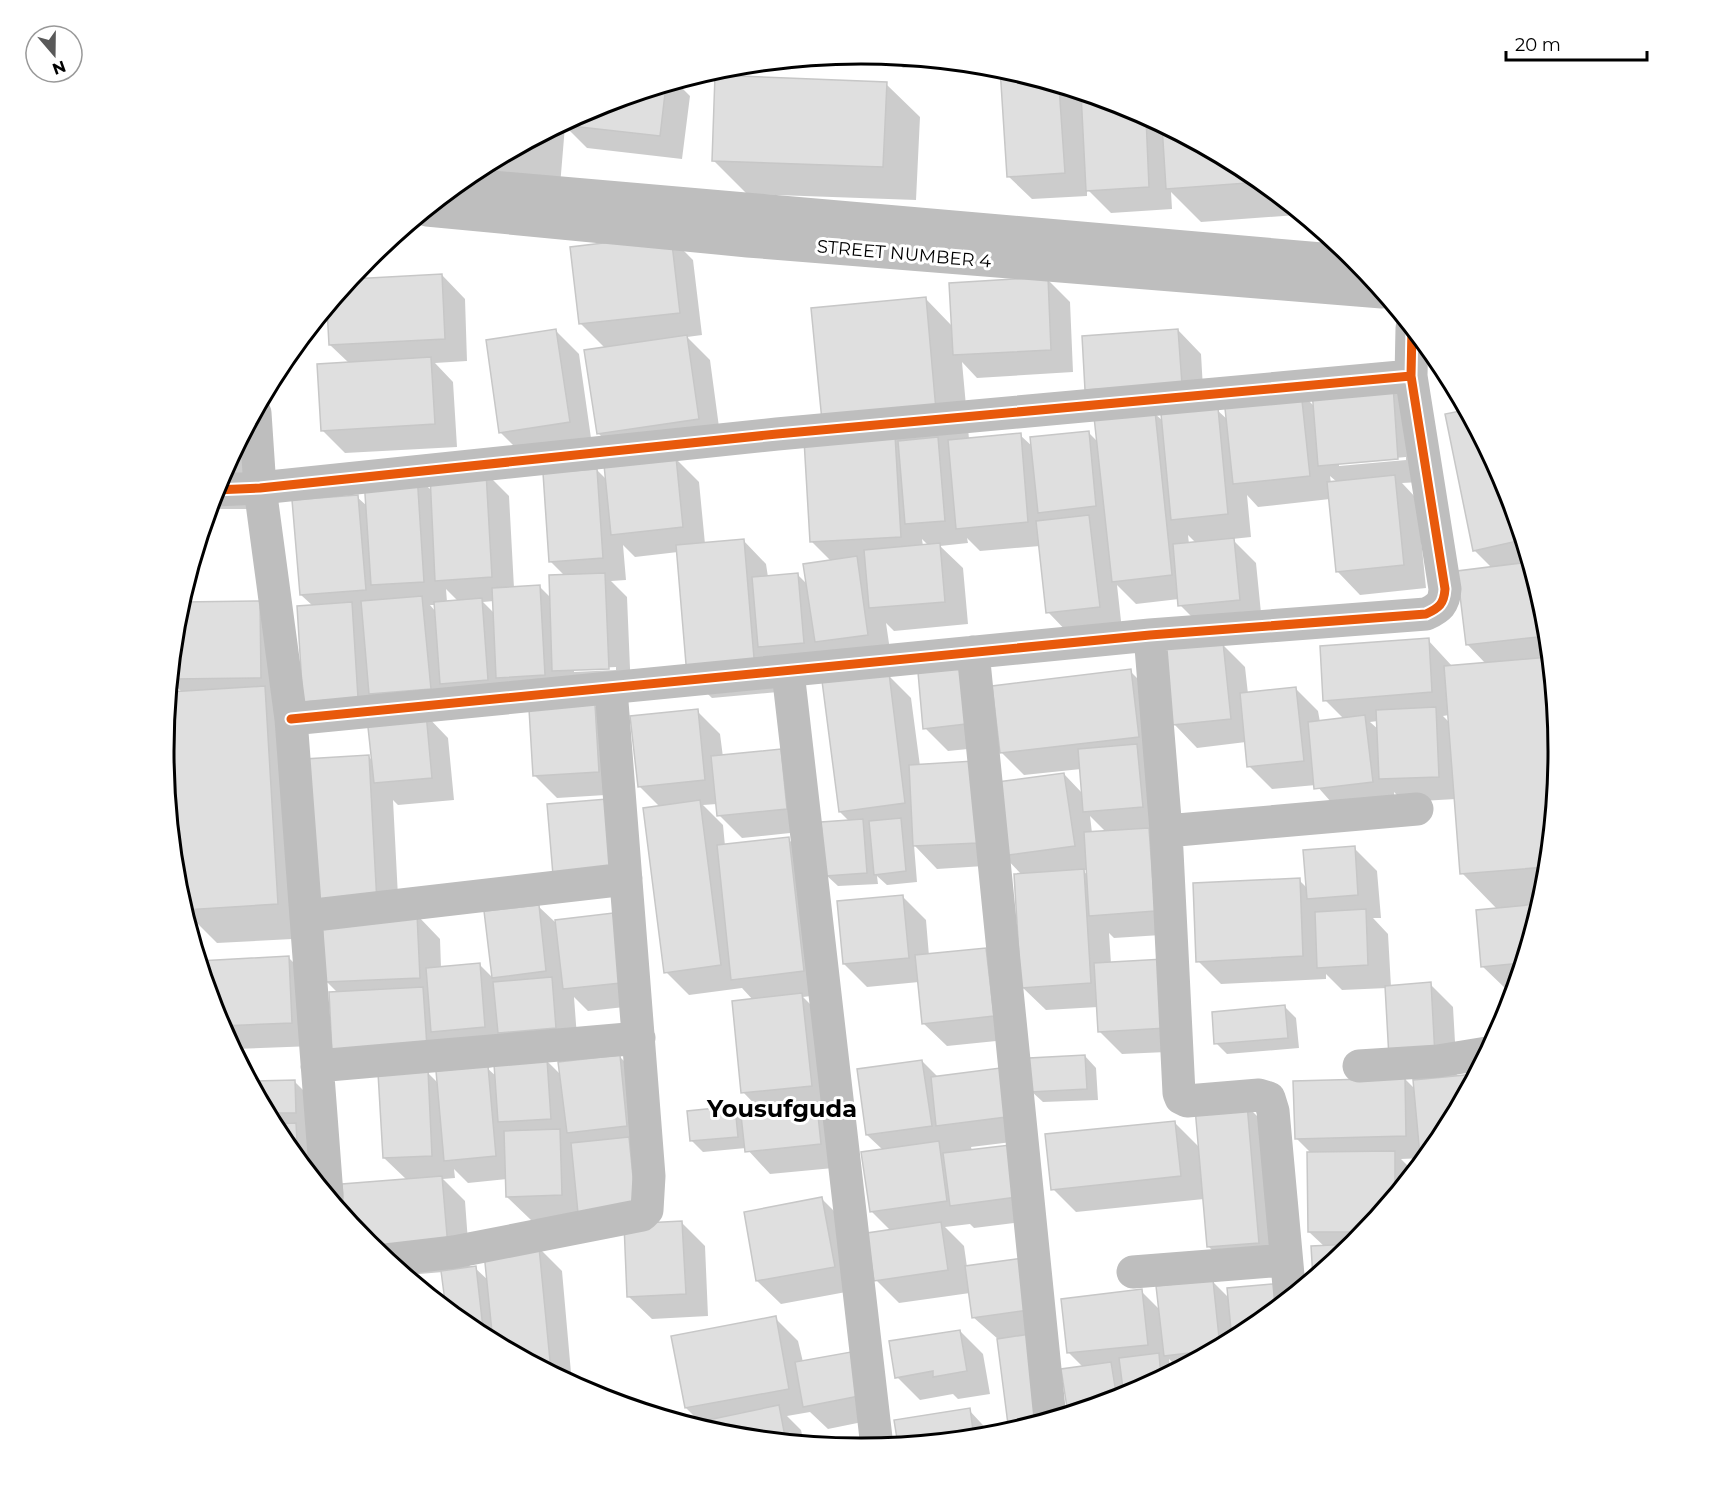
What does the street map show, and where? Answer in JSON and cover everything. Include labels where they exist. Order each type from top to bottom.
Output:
[{"type":"street","name":"STREET NUMBER 4","points":[[472,185],[1341,261]]},
{"type":"street","name":"STREET NUMBER 4","points":[[437,211],[748,241],[1371,291]]},
{"type":"street","points":[[291,719],[1150,635],[1426,614],[1438,608],[1444,600],[1445,589],[1411,376],[1412,341]]},
{"type":"street","points":[[226,490],[260,488],[777,434],[1411,376]]},
{"type":"street","points":[[256,427],[260,488],[291,719],[326,1182]]},
{"type":"street","points":[[1150,635],[1166,831],[1179,1093],[1181,1098],[1187,1101],[1259,1095],[1269,1098],[1273,1111],[1289,1289]]},
{"type":"street","points":[[973,652],[1049,1412]]},
{"type":"street","points":[[788,672],[876,1438]]},
{"type":"street","points":[[398,1259],[454,1252],[642,1215],[649,1203],[639,1038],[611,689]]},
{"type":"street","points":[[1166,831],[1418,809]]},
{"type":"street","points":[[306,916],[626,879]]},
{"type":"street","points":[[317,1066],[639,1038]]},
{"type":"street","points":[[1359,1066],[1438,1061],[1477,1055]]},
{"type":"street","points":[[1133,1272],[1285,1260]]},
{"type":"building","points":[[738,76],[887,82],[883,167],[712,161],[715,81]]},
{"type":"building","points":[[1001,79],[1060,94],[1065,173],[1007,177]]},
{"type":"building","points":[[665,93],[660,136],[576,127]]},
{"type":"building","points":[[1081,101],[1146,127],[1149,187],[1086,191]]},
{"type":"building","points":[[1163,134],[1247,183],[1166,189]]},
{"type":"building","points":[[671,235],[680,313],[579,324],[570,247]]},
{"type":"building","points":[[442,274],[445,339],[329,345],[328,319],[363,278]]},
{"type":"building","points":[[1048,277],[1051,350],[953,355],[949,283]]},
{"type":"building","points":[[926,297],[936,410],[822,421],[811,308]]},
{"type":"building","points":[[556,329],[570,422],[499,433],[486,340]]},
{"type":"building","points":[[1178,329],[1182,384],[1085,390],[1082,336]]},
{"type":"building","points":[[687,335],[699,419],[597,434],[584,350]]},
{"type":"building","points":[[431,357],[435,424],[321,431],[317,364]]},
{"type":"building","points":[[1393,385],[1398,459],[1318,466],[1312,391]]},
{"type":"building","points":[[1301,391],[1310,476],[1233,484],[1224,399]]},
{"type":"building","points":[[1218,408],[1228,514],[1171,520],[1161,414]]},
{"type":"building","points":[[1155,411],[1172,575],[1112,582],[1094,417]]},
{"type":"building","points":[[1458,411],[1496,489],[1515,542],[1473,551],[1445,414]]},
{"type":"building","points":[[1089,431],[1096,506],[1038,513],[1030,437]]},
{"type":"building","points":[[1021,433],[1028,522],[956,529],[948,440]]},
{"type":"building","points":[[895,435],[901,537],[810,542],[804,440]]},
{"type":"building","points":[[938,437],[945,521],[905,524],[898,441]]},
{"type":"building","points":[[676,457],[683,527],[611,535],[604,465]]},
{"type":"building","points":[[597,469],[603,558],[549,562],[543,473]]},
{"type":"building","points":[[234,471],[234,486],[228,485]]},
{"type":"building","points":[[486,472],[492,577],[435,581],[430,475]]},
{"type":"building","points":[[417,474],[424,582],[371,585],[364,479]]},
{"type":"building","points":[[1395,475],[1404,565],[1336,572],[1327,482]]},
{"type":"building","points":[[358,495],[366,590],[300,595],[292,500]]},
{"type":"building","points":[[1089,515],[1100,607],[1046,613],[1036,521]]},
{"type":"building","points":[[1234,538],[1240,600],[1178,606],[1173,544]]},
{"type":"building","points":[[744,539],[755,670],[687,676],[676,545]]},
{"type":"building","points":[[940,543],[945,602],[869,608],[864,550]]},
{"type":"building","points":[[857,556],[868,635],[815,642],[803,564]]},
{"type":"building","points":[[1522,563],[1538,637],[1466,645],[1457,571]]},
{"type":"building","points":[[605,573],[609,669],[552,671],[549,575]]},
{"type":"building","points":[[798,573],[804,643],[758,647],[752,577]]},
{"type":"building","points":[[540,585],[545,675],[496,678],[492,588]]},
{"type":"building","points":[[422,596],[431,689],[369,694],[361,601]]},
{"type":"building","points":[[482,598],[488,680],[440,684],[434,602]]},
{"type":"building","points":[[260,601],[261,678],[178,679],[191,602]]},
{"type":"building","points":[[352,602],[358,698],[303,702],[297,606]]},
{"type":"building","points":[[1429,638],[1432,692],[1323,701],[1320,646]]},
{"type":"building","points":[[1223,642],[1231,719],[1172,725],[1165,648]]},
{"type":"building","points":[[959,657],[966,724],[923,729],[917,661]]},
{"type":"building","points":[[1541,658],[1547,707],[1548,752],[1547,796],[1538,868],[1460,874],[1444,666]]},
{"type":"building","points":[[1131,669],[1139,737],[1000,753],[992,686]]},
{"type":"building","points":[[889,673],[905,803],[839,812],[822,681]]},
{"type":"building","points":[[265,686],[278,904],[192,909],[178,823],[174,752],[177,692]]},
{"type":"building","points":[[1296,687],[1304,761],[1247,767],[1240,693]]},
{"type":"building","points":[[595,704],[599,772],[533,776],[529,709]]},
{"type":"building","points":[[1436,707],[1439,777],[1379,779],[1376,710]]},
{"type":"building","points":[[698,709],[705,780],[638,787],[630,716]]},
{"type":"building","points":[[426,713],[432,778],[374,783],[367,718]]},
{"type":"building","points":[[1365,715],[1373,782],[1314,789],[1308,722]]},
{"type":"building","points":[[1137,744],[1143,807],[1083,812],[1078,749]]},
{"type":"building","points":[[781,749],[787,809],[717,816],[711,756]]},
{"type":"building","points":[[369,755],[377,903],[312,907],[304,759]]},
{"type":"building","points":[[974,761],[978,843],[913,846],[909,765]]},
{"type":"building","points":[[1064,773],[1075,846],[1001,856],[990,783]]},
{"type":"building","points":[[607,799],[613,870],[553,875],[547,804]]},
{"type":"building","points":[[700,800],[721,965],[664,973],[643,808]]},
{"type":"building","points":[[901,818],[906,871],[874,875],[869,821]]},
{"type":"building","points":[[863,819],[867,873],[825,876],[821,822]]},
{"type":"building","points":[[1149,828],[1155,911],[1089,916],[1084,832]]},
{"type":"building","points":[[789,837],[804,971],[731,980],[717,845]]},
{"type":"building","points":[[1355,846],[1358,895],[1307,899],[1303,850]]},
{"type":"building","points":[[1084,869],[1091,983],[1021,988],[1014,874]]},
{"type":"building","points":[[1300,878],[1303,956],[1196,962],[1193,883]]},
{"type":"building","points":[[903,895],[909,958],[843,964],[837,901]]},
{"type":"building","points":[[539,905],[546,971],[492,978],[484,911]]},
{"type":"building","points":[[1531,905],[1514,964],[1481,967],[1476,910]]},
{"type":"building","points":[[1366,909],[1368,965],[1317,968],[1315,912]]},
{"type":"building","points":[[613,913],[621,983],[563,989],[555,920]]},
{"type":"building","points":[[417,914],[420,978],[325,982],[322,919]]},
{"type":"building","points":[[986,948],[994,1016],[922,1024],[915,955]]},
{"type":"building","points":[[289,956],[292,1023],[231,1026],[207,961]]},
{"type":"building","points":[[1164,959],[1167,1028],[1098,1032],[1094,963]]},
{"type":"building","points":[[480,963],[485,1027],[431,1032],[426,968]]},
{"type":"building","points":[[552,977],[556,1028],[498,1033],[493,982]]},
{"type":"building","points":[[1431,982],[1435,1056],[1389,1058],[1385,986]]},
{"type":"building","points":[[423,987],[427,1047],[332,1053],[329,992]]},
{"type":"building","points":[[802,993],[812,1086],[741,1093],[732,1001]]},
{"type":"building","points":[[1285,1005],[1288,1038],[1214,1044],[1212,1012]]},
{"type":"building","points":[[620,1055],[627,1126],[567,1133],[558,1062]]},
{"type":"building","points":[[1085,1055],[1087,1089],[1030,1092],[1029,1058]]},
{"type":"building","points":[[547,1059],[551,1119],[498,1122],[494,1064]]},
{"type":"building","points":[[922,1060],[932,1126],[866,1135],[857,1069]]},
{"type":"building","points":[[488,1066],[496,1156],[444,1161],[436,1071]]},
{"type":"building","points":[[1008,1067],[1014,1116],[936,1126],[931,1077]]},
{"type":"building","points":[[428,1070],[432,1156],[383,1158],[378,1073]]},
{"type":"building","points":[[1467,1075],[1420,1151],[1413,1080]]},
{"type":"building","points":[[1405,1078],[1406,1136],[1295,1139],[1293,1081]]},
{"type":"building","points":[[295,1080],[296,1113],[277,1113],[259,1081]]},
{"type":"building","points":[[1247,1104],[1259,1243],[1207,1247],[1195,1108]]},
{"type":"building","points":[[735,1106],[738,1137],[690,1141],[687,1111]]},
{"type":"building","points":[[817,1106],[821,1144],[745,1152],[741,1115]]},
{"type":"building","points":[[1175,1121],[1181,1176],[1051,1190],[1045,1134]]},
{"type":"building","points":[[296,1123],[297,1143],[290,1133],[284,1124]]},
{"type":"building","points":[[560,1129],[562,1195],[506,1197],[504,1131]]},
{"type":"building","points":[[629,1137],[636,1207],[578,1213],[571,1143]]},
{"type":"building","points":[[939,1141],[947,1201],[870,1212],[861,1152]]},
{"type":"building","points":[[1010,1145],[1017,1197],[950,1206],[943,1153]]},
{"type":"building","points":[[1395,1151],[1395,1183],[1352,1232],[1308,1232],[1307,1152]]},
{"type":"building","points":[[442,1176],[448,1247],[391,1252],[343,1203],[342,1184]]},
{"type":"building","points":[[822,1197],[835,1267],[756,1281],[744,1212]]},
{"type":"building","points":[[682,1221],[686,1294],[627,1297],[624,1224]]},
{"type":"building","points":[[941,1222],[948,1270],[874,1281],[867,1233]]},
{"type":"building","points":[[1339,1245],[1312,1269],[1311,1246]]},
{"type":"building","points":[[539,1247],[550,1364],[492,1331],[484,1253]]},
{"type":"building","points":[[1023,1258],[1029,1310],[972,1318],[965,1266]]},
{"type":"building","points":[[476,1266],[483,1325],[445,1298],[441,1271]]},
{"type":"building","points":[[1213,1280],[1219,1337],[1192,1353],[1164,1356],[1156,1286]]},
{"type":"building","points":[[1283,1283],[1284,1293],[1231,1330],[1227,1288]]},
{"type":"building","points":[[1142,1289],[1148,1345],[1067,1353],[1061,1299]]},
{"type":"building","points":[[776,1316],[789,1389],[685,1408],[671,1336]]},
{"type":"building","points":[[960,1330],[967,1371],[933,1377],[933,1371],[895,1378],[889,1341]]},
{"type":"building","points":[[1030,1334],[1040,1415],[1008,1422],[997,1339]]},
{"type":"building","points":[[851,1352],[859,1396],[803,1407],[795,1362]]},
{"type":"building","points":[[1159,1353],[1160,1370],[1123,1387],[1119,1358]]},
{"type":"building","points":[[1111,1362],[1115,1389],[1067,1407],[1061,1369]]},
{"type":"building","points":[[779,1405],[785,1434],[727,1425],[708,1420]]},
{"type":"building","points":[[970,1408],[973,1429],[897,1437],[894,1420]]},
{"type":"cycle path","points":[[291,719],[1150,635],[1426,614],[1440,605],[1445,589],[1411,376],[1412,341]]},
{"type":"cycle path","points":[[226,490],[260,488],[777,434],[1411,376]]},
{"type":"district","name":"Yousufguda","points":[[782,1109]]}]
